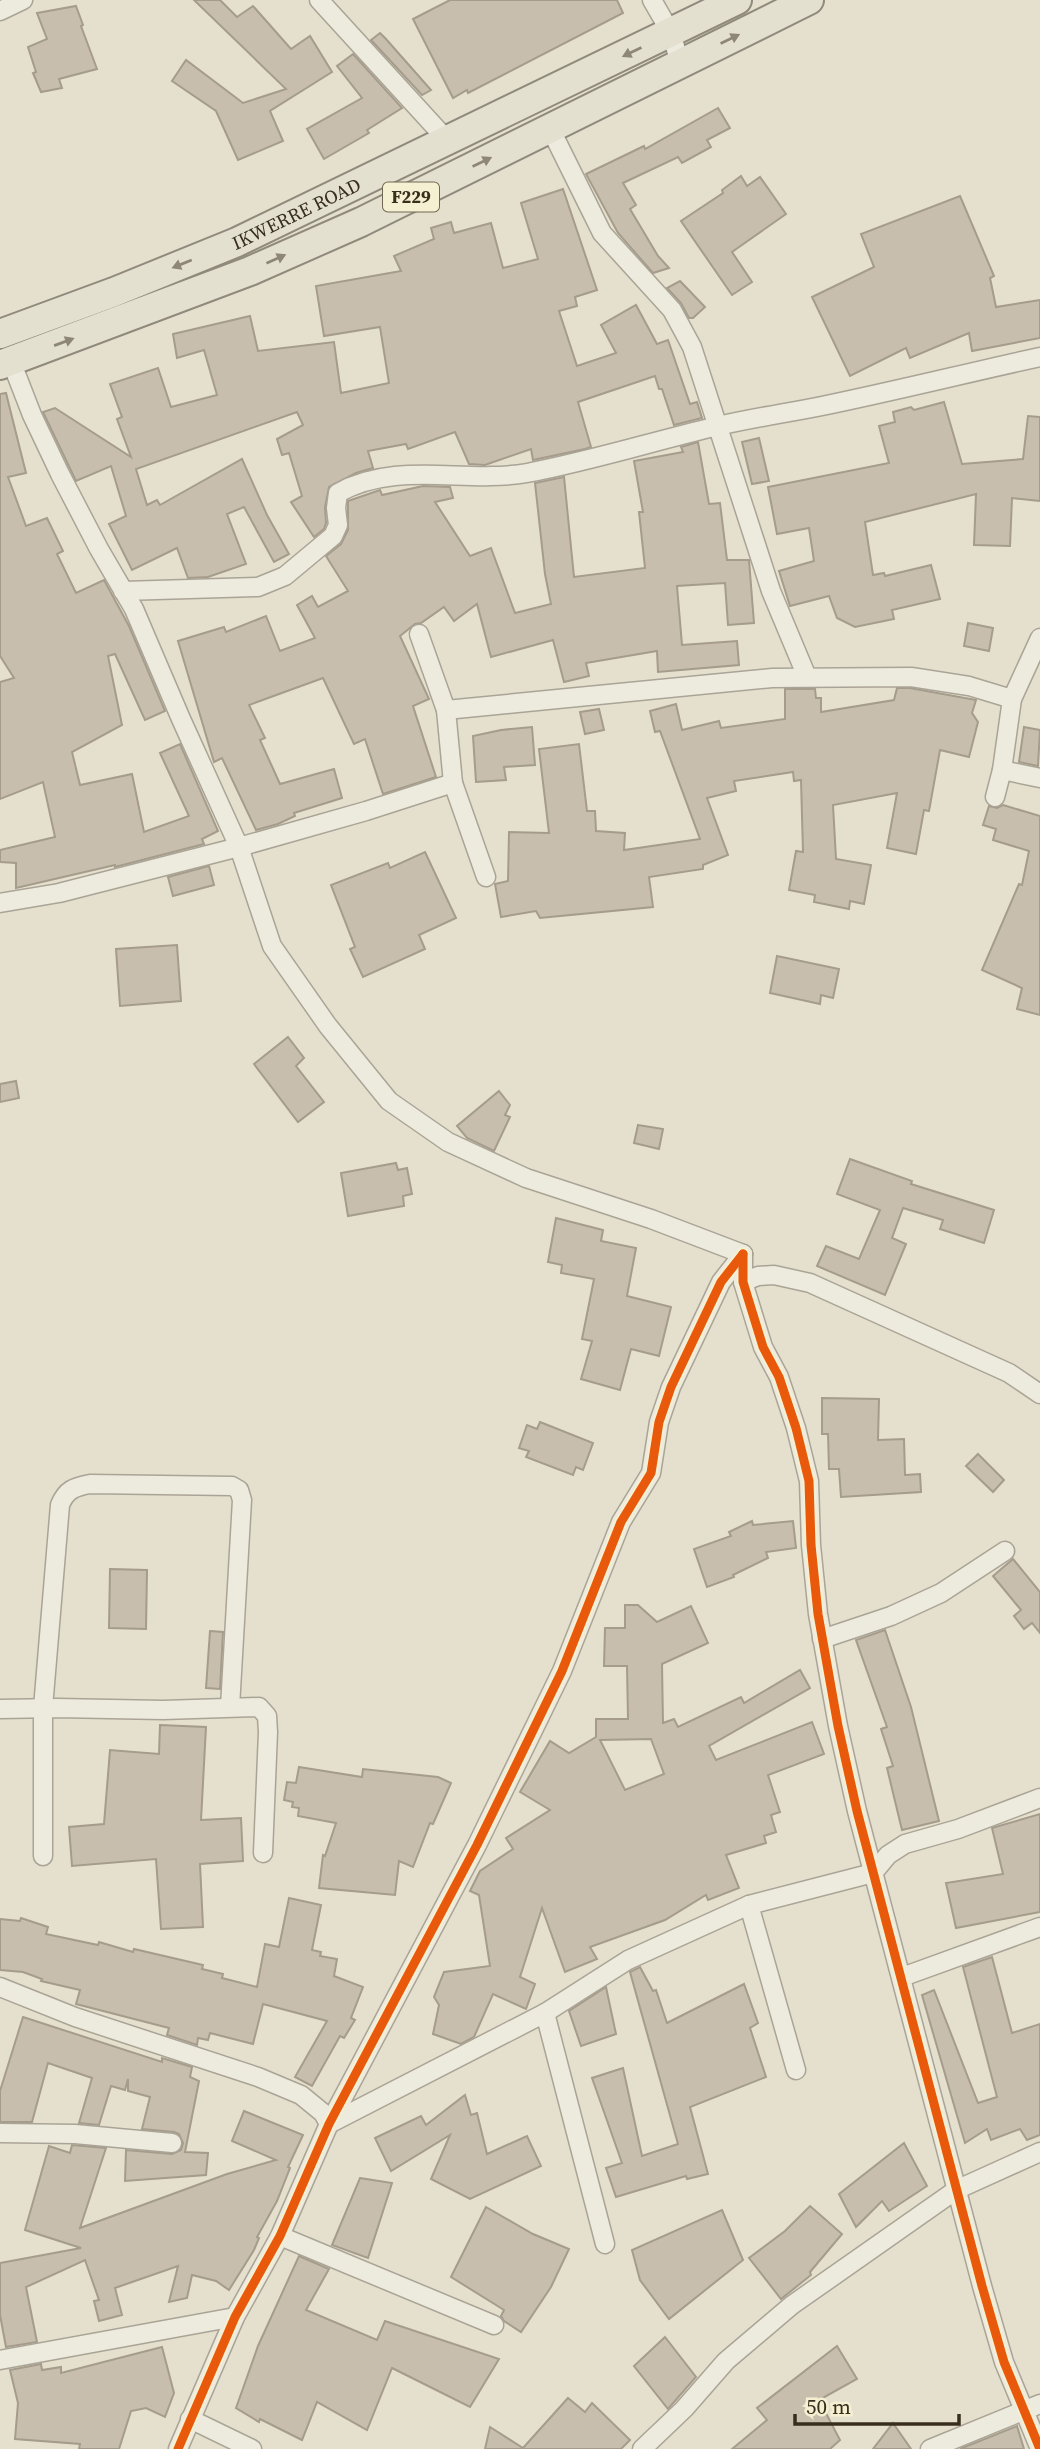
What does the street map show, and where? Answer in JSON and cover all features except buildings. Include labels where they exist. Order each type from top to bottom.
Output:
[{"type":"main road","name":"IKWERRE ROAD","points":[[0,334],[114,292],[237,242],[737,0]]},
{"type":"main road","name":"F229","points":[[6,363],[250,271],[361,222],[809,0]]},
{"type":"street","points":[[0,11],[23,0]]},
{"type":"street","points":[[319,0],[447,140]]},
{"type":"street","points":[[652,0],[671,33],[680,63]]},
{"type":"street","points":[[550,128],[602,233],[672,310],[692,347],[771,591],[807,677]]},
{"type":"street","points":[[123,591],[258,587],[285,576],[333,536],[338,526],[338,493],[352,485],[396,476],[442,473],[496,477],[527,473],[719,426],[1040,357]]},
{"type":"street","points":[[6,363],[60,474],[134,609],[239,847],[272,946],[328,1027],[388,1101],[448,1142],[526,1178],[651,1219],[743,1254]]},
{"type":"street","points":[[419,634],[446,710],[453,783],[486,877]]},
{"type":"street","points":[[995,797],[1002,771],[1012,699],[1040,638]]},
{"type":"street","points":[[446,710],[758,679],[807,677],[911,677],[969,686],[1012,699]]},
{"type":"street","points":[[1002,771],[1040,778]]},
{"type":"street","points":[[0,902],[59,893],[239,847],[453,783]]},
{"type":"street","points":[[743,1254],[743,1282],[763,1348],[779,1377],[796,1428],[809,1481],[811,1545],[822,1639],[841,1738],[873,1873],[1004,2362],[1040,2449]]},
{"type":"street","points":[[177,2449],[236,2317],[279,2236],[330,2124],[477,1844],[562,1671],[621,1522],[651,1472],[659,1422],[671,1387],[721,1282],[743,1254]]},
{"type":"street","points":[[743,1282],[758,1276],[774,1275],[810,1283],[1009,1374],[1040,1394]]},
{"type":"street","points":[[43,1856],[44,1708],[60,1505],[65,1493],[76,1486],[90,1484],[232,1486],[239,1490],[242,1500],[230,1707]]},
{"type":"street","points":[[822,1639],[891,1616],[941,1593],[1005,1551]]},
{"type":"street","points":[[0,1709],[163,1710],[259,1707],[267,1716],[263,1853]]},
{"type":"street","points":[[330,2124],[545,2014],[628,1960],[748,1905],[873,1873],[888,1855],[905,1844],[958,1829],[1040,1798]]},
{"type":"street","points":[[748,1905],[796,2070]]},
{"type":"street","points":[[902,1977],[1040,1927]]},
{"type":"street","points":[[0,1987],[75,2017],[258,2077],[300,2095],[323,2113],[330,2124]]},
{"type":"street","points":[[545,2014],[605,2244]]},
{"type":"street","points":[[0,2133],[75,2134],[172,2143]]},
{"type":"street","points":[[642,2449],[684,2409],[726,2361],[792,2305],[956,2190],[1040,2152]]},
{"type":"street","points":[[279,2236],[494,2325]]},
{"type":"street","points":[[0,2360],[236,2317]]},
{"type":"street","points":[[930,2449],[1040,2404]]},
{"type":"street","points":[[190,2419],[252,2449]]},
{"type":"cycle path","points":[[743,1254],[743,1282],[763,1347],[779,1377],[796,1428],[809,1481],[811,1545],[818,1614],[838,1726],[857,1811],[982,2286],[1004,2362],[1040,2449]]},
{"type":"cycle path","points":[[178,2449],[235,2317],[280,2236],[329,2124],[477,1845],[562,1671],[621,1522],[651,1473],[659,1422],[671,1387],[721,1282],[743,1254]]}]
